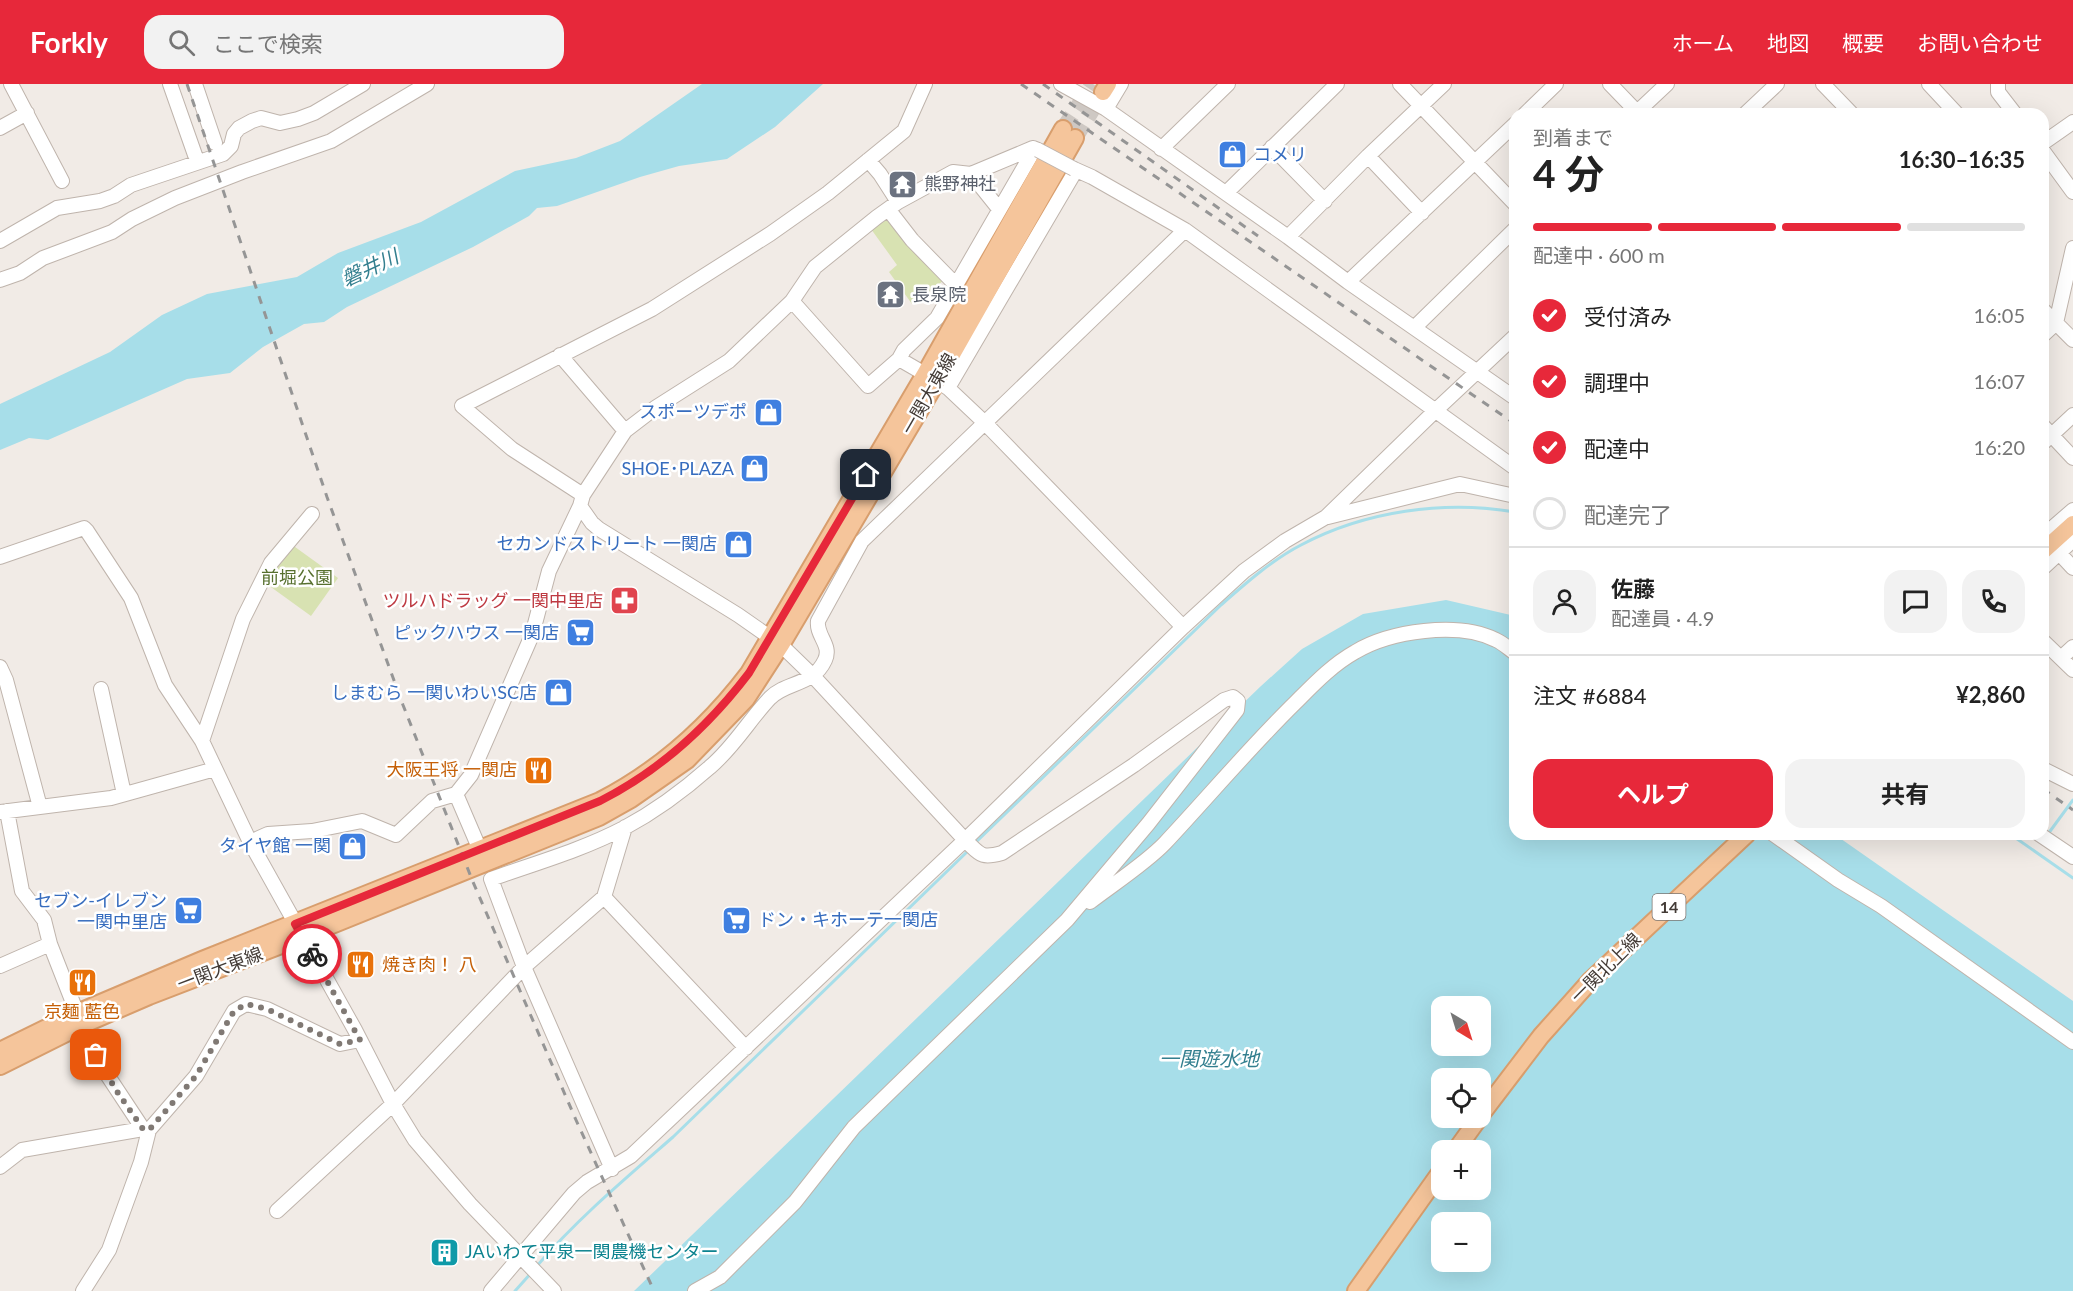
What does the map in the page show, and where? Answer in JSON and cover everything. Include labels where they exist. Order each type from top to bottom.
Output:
[{"type":"main road","name":"一関大東線","points":[[0,1051],[299,931],[599,817],[632,799],[687,760],[710,739],[746,699],[776,641],[937,381],[1069,134]]},
{"type":"main road","points":[[2051,552],[2073,524]]},
{"type":"main road","name":"一関大東線","points":[[299,931],[631,786],[686,743],[727,702],[776,641]]},
{"type":"main road","name":"一関北上線","points":[[1491,1102],[1541,1036],[1591,980],[1741,840]]},
{"type":"main road","name":"一関大東線","points":[[0,1066],[79,1019]]},
{"type":"main road","points":[[1356,1291],[1431,1185]]},
{"type":"street","points":[[11,84],[62,181]]},
{"type":"street","points":[[170,84],[195,155]]},
{"type":"street","points":[[195,84],[215,143]]},
{"type":"street","points":[[0,241],[57,208],[100,201],[114,196],[131,185],[223,154],[231,146],[234,134],[239,128],[252,121],[261,118],[280,123],[298,119],[314,113],[363,84]]},
{"type":"street","points":[[0,280],[20,273],[43,258],[112,232],[132,219],[175,198],[331,141],[427,84]]},
{"type":"street","points":[[695,1291],[720,1277],[795,1202],[854,1127],[1067,920],[1148,824],[1237,710],[1238,701],[1233,697],[1224,700],[1134,765],[1002,853],[987,857],[979,854],[813,676],[776,641],[653,561],[599,529],[592,523],[581,501],[512,449],[462,406],[652,309],[751,247],[828,193],[906,128],[925,84]]},
{"type":"street","points":[[1061,84],[1077,87],[1348,282],[1509,394]]},
{"type":"street","points":[[1106,109],[1120,84]]},
{"type":"street","points":[[1161,149],[1228,84]]},
{"type":"street","points":[[1226,193],[1337,84]]},
{"type":"street","points":[[1400,84],[1509,198]]},
{"type":"street","points":[[1288,237],[1368,156],[1444,84]]},
{"type":"street","points":[[1531,108],[1556,84]]},
{"type":"street","points":[[1610,84],[1632,108]]},
{"type":"street","points":[[1642,108],[1667,84]]},
{"type":"street","points":[[1751,108],[1777,84]]},
{"type":"street","points":[[1823,84],[1846,108]]},
{"type":"street","points":[[1929,84],[1951,108]]},
{"type":"street","points":[[1998,84],[1998,92],[2010,108]]},
{"type":"street","points":[[0,128],[27,113]]},
{"type":"street","points":[[2049,139],[2073,122]]},
{"type":"street","points":[[1348,282],[1509,129]]},
{"type":"street","points":[[1272,147],[1325,201]]},
{"type":"street","points":[[792,301],[868,386],[898,359],[904,350],[937,318],[1036,149]]},
{"type":"street","points":[[250,842],[268,834],[312,831],[362,821],[396,835],[432,801],[456,794],[473,772],[532,635],[549,571],[581,501],[625,431],[655,408],[729,361],[792,301],[815,267],[893,206],[953,172],[971,174],[1036,149],[1092,177],[1185,230],[1509,464]]},
{"type":"street","points":[[1368,156],[1422,213]]},
{"type":"street","points":[[2049,159],[2073,192]]},
{"type":"street","points":[[868,160],[880,174],[893,206],[912,240],[956,284]]},
{"type":"street","points":[[937,381],[1075,169]]},
{"type":"street","points":[[971,174],[999,209]]},
{"type":"street","points":[[612,1168],[524,967],[491,879],[587,845],[625,827],[664,803],[711,767],[736,742],[778,692],[813,676],[825,661],[827,653],[827,647],[817,630],[818,621],[862,542],[1185,230]]},
{"type":"street","points":[[1415,327],[1509,235]]},
{"type":"street","points":[[2049,329],[2056,323],[2073,248]]},
{"type":"street","points":[[2049,316],[2073,340]]},
{"type":"street","points":[[491,1291],[574,1193],[587,1182],[631,1156],[967,842],[1183,627],[1244,571],[1326,517],[1509,342]]},
{"type":"street","points":[[560,355],[625,431]]},
{"type":"street","points":[[898,359],[937,381],[984,422],[1183,627]]},
{"type":"street","points":[[2049,433],[2073,415]]},
{"type":"street","points":[[2049,438],[2073,458]]},
{"type":"street","points":[[1326,517],[1460,484],[1509,495]]},
{"type":"street","points":[[2049,531],[2073,510]]},
{"type":"street","points":[[202,741],[243,619],[271,563],[312,514]]},
{"type":"street","points":[[0,557],[84,528],[87,531],[131,598],[165,685],[202,741],[250,842],[393,1104],[416,1140],[520,1258],[550,1287]]},
{"type":"street","points":[[2073,540],[2051,552],[2073,567]]},
{"type":"street","points":[[0,563],[17,552]]},
{"type":"street","points":[[1067,920],[1162,845],[1273,724],[1324,674],[1354,652],[1377,641],[1408,633],[1449,630],[1471,632],[1495,639],[1509,647]]},
{"type":"street","points":[[2049,647],[2073,670]]},
{"type":"street","points":[[2061,658],[2073,647]]},
{"type":"street","points":[[0,668],[6,681],[40,807]]},
{"type":"street","points":[[101,689],[124,794]]},
{"type":"street","points":[[146,1129],[102,1067],[79,1019],[50,944],[44,920],[22,891],[3,811],[111,798],[215,769]]},
{"type":"street","points":[[2049,772],[2073,784]]},
{"type":"street","points":[[456,794],[480,850]]},
{"type":"street","points":[[277,1211],[393,1104],[524,967],[604,897],[625,827]]},
{"type":"street","points":[[1781,840],[1838,880],[1881,906],[2073,1042]]},
{"type":"street","points":[[2048,840],[2073,856]]},
{"type":"street","points":[[604,897],[747,1048]]},
{"type":"street","points":[[0,966],[50,944]]},
{"type":"street","points":[[83,1291],[109,1250],[141,1162],[146,1129],[196,1076],[234,1011],[246,1004],[267,1009],[340,1044],[360,1040]]},
{"type":"street","points":[[0,1167],[22,1150],[146,1129]]},
{"type":"green space","points":[[889,217],[943,281],[912,304],[889,272],[897,265],[871,229]]},
{"type":"green space","name":"前堀公園","points":[[284,539],[338,578],[311,616],[257,577]]},
{"type":"water","name":"磐井川","points":[[702,84],[823,84],[775,127],[727,159],[679,166],[557,206],[537,208],[529,216],[473,247],[347,307],[324,322],[304,324],[263,347],[230,373],[187,379],[48,440],[29,438],[0,450],[0,404],[110,352],[162,315],[207,294],[297,277],[338,253],[421,222],[515,171],[576,158],[620,141]]},
{"type":"water","name":"一関遊水地","points":[[1446,600],[1509,615],[1509,840],[1843,840],[2073,1001],[2073,1291],[634,1291],[1302,649],[1363,614]]},
{"type":"waterway","points":[[974,844],[1221,605],[1260,572],[1290,551],[1326,533],[1351,524],[1405,511],[1461,507],[1509,511]]},
{"type":"waterway","points":[[2049,833],[2073,800]]},
{"type":"waterway","points":[[2019,840],[2073,878]]},
{"type":"waterway","points":[[536,1267],[585,1216],[673,1137],[970,849]]},
{"type":"waterway","points":[[515,1291],[532,1272]]},
{"type":"tunnel","points":[[1063,129],[1093,84]]},
{"type":"tunnel","points":[[1075,138],[1103,92]]},
{"type":"railway","points":[[187,84],[327,497],[403,705],[473,882],[576,1120],[654,1291]]},
{"type":"railway","points":[[1021,84],[1509,420]]},
{"type":"railway","points":[[1043,84],[1258,236]]},
{"type":"railway","points":[[2049,793],[2073,810]]},
{"type":"way so far","points":[[96,1055],[116,1090],[143,1129],[149,1130],[196,1076],[234,1011],[246,1004],[267,1009],[340,1044],[360,1040],[312,954]]},
{"type":"place","name":"コメリ","points":[[1232,155]]},
{"type":"place","name":"熊野神社","points":[[903,184]]},
{"type":"place","name":"長泉院","points":[[891,295]]},
{"type":"place","name":"スポーツデポ","points":[[768,412]]},
{"type":"place","name":"SHOE･PLAZA","points":[[755,469]]},
{"type":"place","name":"セカンドストリート 一関店","points":[[738,544]]},
{"type":"place","name":"ツルハドラッグ 一関中里店","points":[[624,601]]},
{"type":"place","name":"ピックハウス 一関店","points":[[580,633]]},
{"type":"place","name":"しまむら 一関いわいSC店","points":[[558,693]]},
{"type":"place","name":"大阪王将 一関店","points":[[538,770]]},
{"type":"place","name":"タイヤ館 一関","points":[[352,846]]},
{"type":"place","name":"セブン-イレブン 一関中里店","points":[[188,911]]},
{"type":"place","name":"ドン・キホーテ一関店","points":[[737,920]]},
{"type":"place","name":"焼き肉！ 八","points":[[361,965]]},
{"type":"place","name":"京麺 藍色","points":[[82,983]]},
{"type":"place","name":"JAいわて平泉一関農機センター","points":[[444,1252]]},
{"type":"route","points":[[312,954],[295,924],[600,801],[631,786],[663,763],[727,702],[749,673],[866,475]]}]
